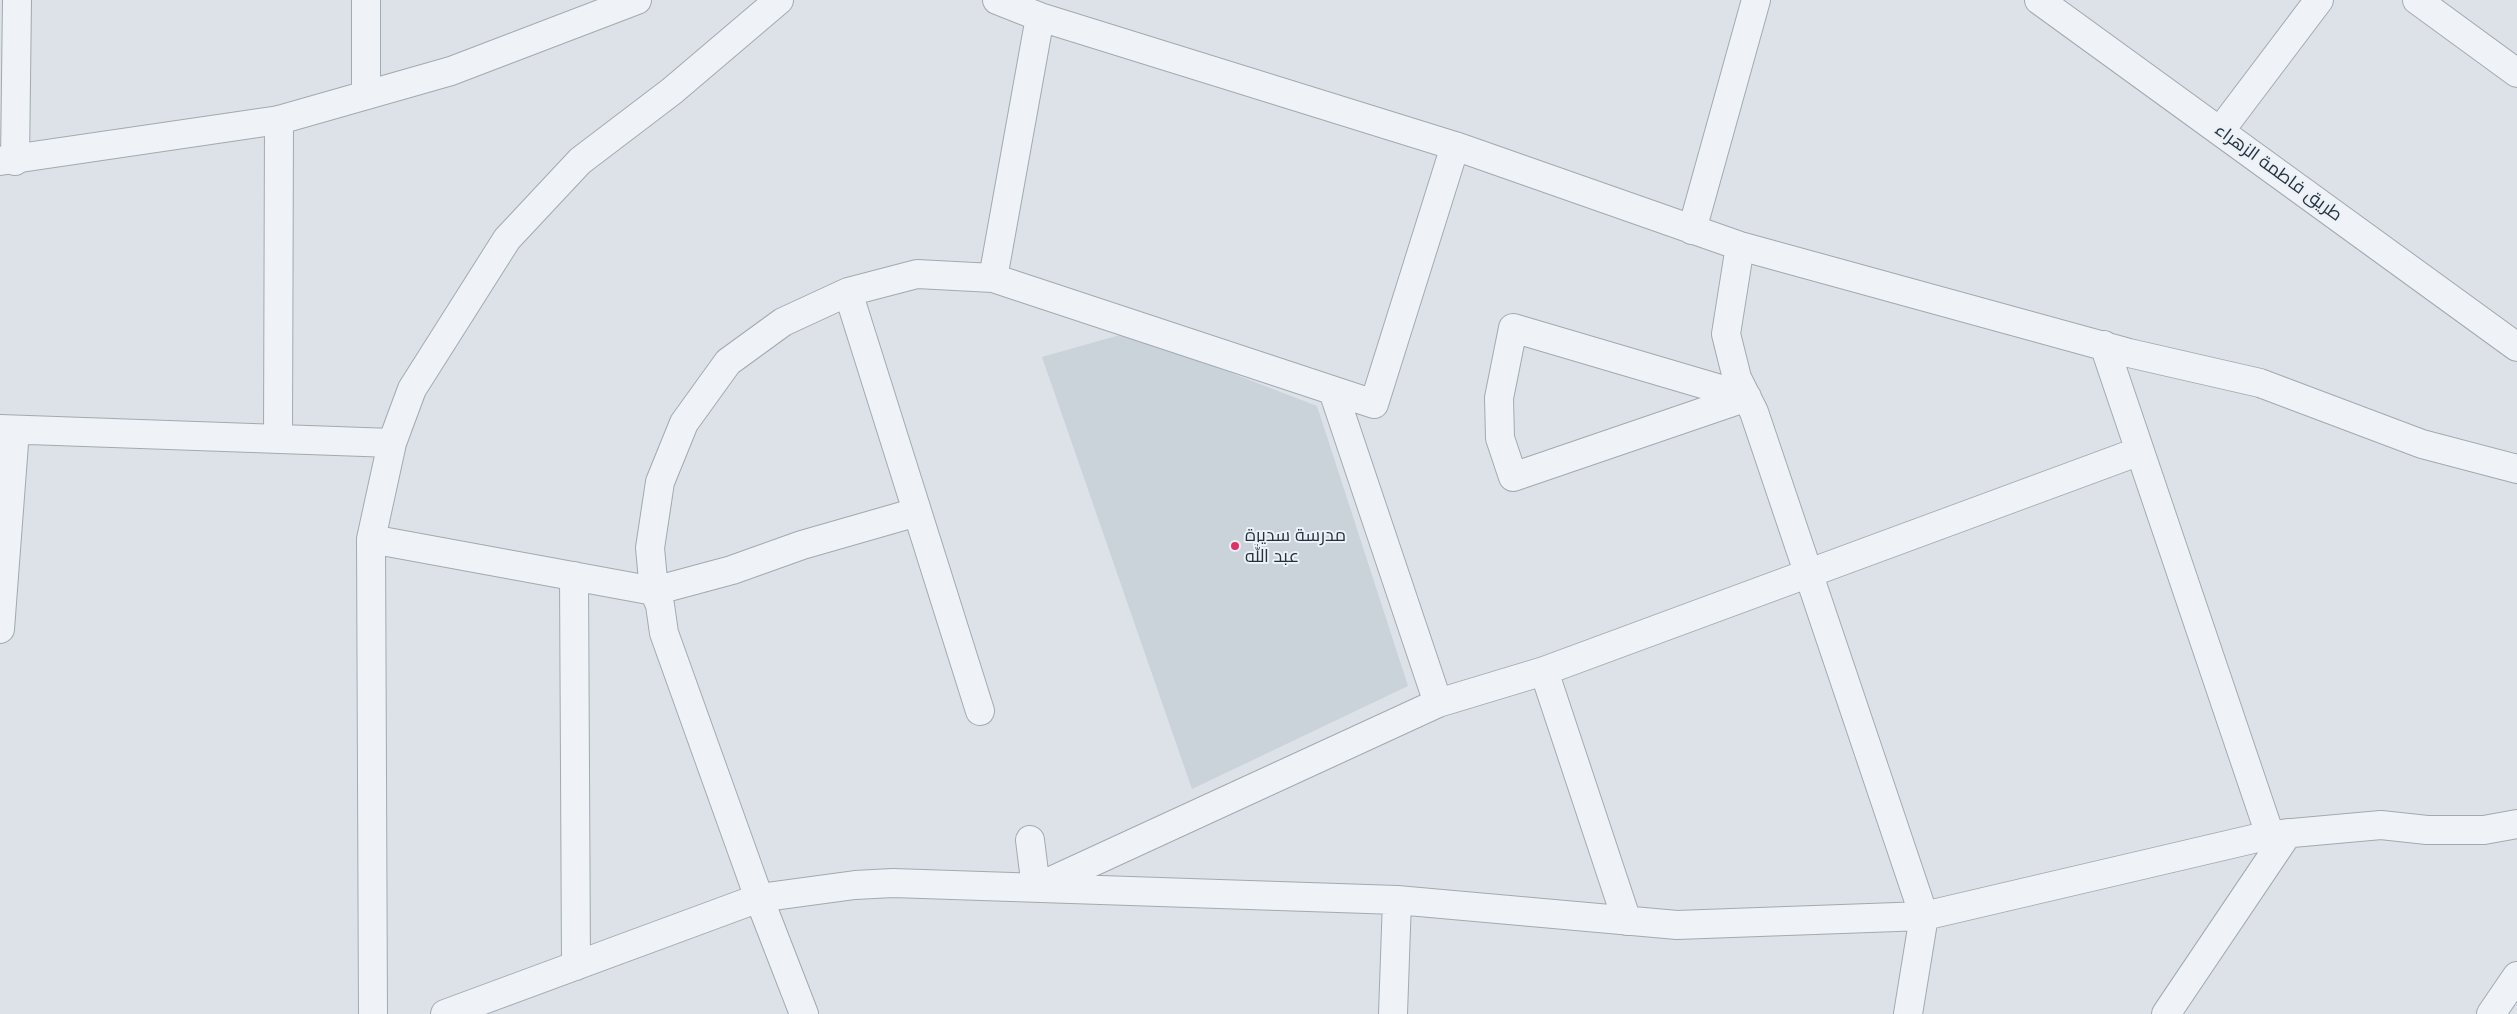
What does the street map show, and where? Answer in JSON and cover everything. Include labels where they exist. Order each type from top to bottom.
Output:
[{"type":"street","points":[[17,0],[7,161],[279,120],[452,71],[637,0]]},
{"type":"street","points":[[366,0],[366,95]]},
{"type":"street","points":[[373,1014],[371,538],[392,443],[412,389],[507,239],[580,161],[672,91],[779,0]]},
{"type":"street","points":[[997,0],[1040,17],[1455,146],[1740,246],[2104,346],[2260,382],[2422,444],[2517,469]]},
{"type":"street","points":[[1692,230],[1756,0]]},
{"type":"street","name":"طريق فاطمة الزهراء","points":[[2039,0],[2517,347]]},
{"type":"street","points":[[2220,131],[2319,0]]},
{"type":"street","points":[[2417,0],[2517,73]]},
{"type":"street","points":[[993,278],[1040,17]]},
{"type":"street","points":[[278,439],[279,120]]},
{"type":"street","points":[[804,1014],[759,898],[664,633],[660,605],[654,591],[650,548],[660,482],[684,423],[728,362],[783,322],[848,292],[917,274],[993,278],[1374,404],[1455,146]]},
{"type":"street","points":[[1740,246],[1726,334],[1737,378],[1754,412],[1924,916],[1908,1014]]},
{"type":"street","points":[[848,292],[980,711]]},
{"type":"street","points":[[1513,328],[1747,397],[1514,477],[1500,438],[1499,398],[1513,328]]},
{"type":"street","points":[[2104,346],[2140,451],[2279,834]]},
{"type":"street","points":[[1333,391],[1438,703]]},
{"type":"street","points":[[0,629],[7,430],[392,443]]},
{"type":"street","points":[[1036,888],[1438,703],[1544,672],[2140,451]]},
{"type":"street","points":[[371,538],[654,591],[732,570],[802,545],[917,512]]},
{"type":"street","points":[[574,576],[576,966]]},
{"type":"street","points":[[1544,672],[1627,921]]},
{"type":"street","points":[[445,1014],[759,898],[855,885],[893,883],[1397,900],[1677,925],[1924,916],[2279,834],[2381,825],[2437,830],[2484,830],[2517,824]]},
{"type":"street","points":[[2166,1014],[2279,834]]},
{"type":"street","points":[[1030,840],[1036,888]]},
{"type":"street","points":[[1393,1014],[1397,900]]},
{"type":"street","points":[[2491,1014],[2517,976]]},
{"type":"shaded area","name":"مدرسة سديرة عبد الله","points":[[1127,333],[1317,406],[1408,686],[1192,789],[1042,357]]},
{"type":"place","name":"مدرسة سديرة عبد الله","points":[[1235,546]]}]
